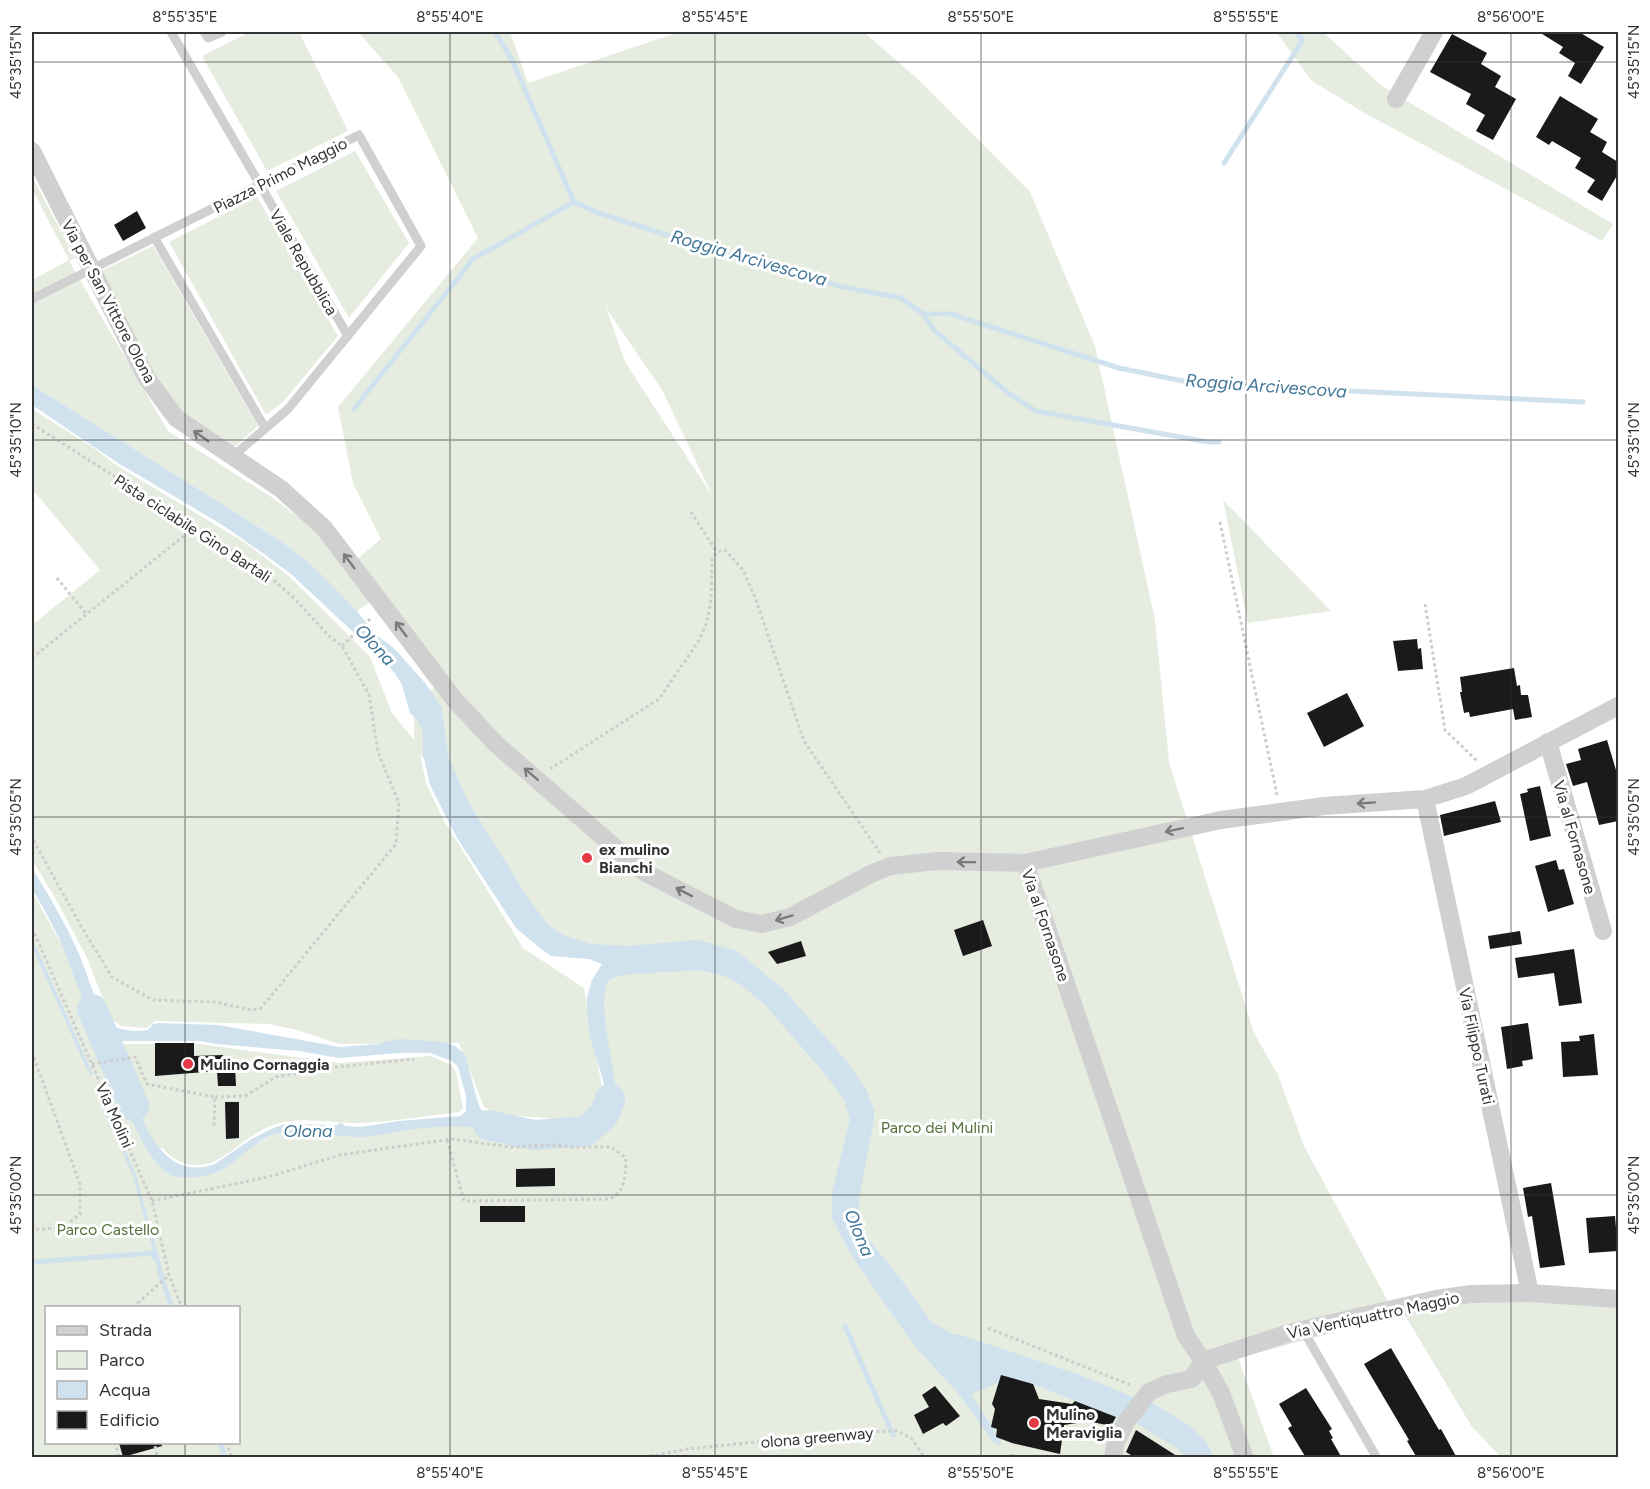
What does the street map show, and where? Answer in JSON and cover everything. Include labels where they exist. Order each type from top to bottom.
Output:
[{"type":"street","points":[[1396,99],[1434,32]]},
{"type":"street","name":"Via per San Vittore Olona","points":[[32,151],[36,173],[91,269],[146,377],[176,418],[281,489],[324,528],[379,612],[454,699],[496,744],[642,871],[736,919],[762,924],[790,917],[890,866],[937,861],[1024,863]]},
{"type":"street","name":"Via al Fornasone","points":[[1245,1458],[1221,1393],[1186,1336],[1024,863],[1221,820],[1324,806],[1425,799],[1466,786],[1618,706]]},
{"type":"street","name":"Via al Fornasone","points":[[1548,742],[1603,931]]},
{"type":"street","name":"Via Filippo Turati","points":[[1425,799],[1530,1293]]},
{"type":"street","name":"Via Ventiquattro Maggio","points":[[1203,1361],[1303,1330],[1436,1299],[1471,1294],[1530,1293],[1618,1299]]},
{"type":"street","points":[[1113,1458],[1116,1441],[1126,1422],[1149,1392],[1167,1384],[1192,1378],[1203,1361]]},
{"type":"lane","name":"Viale Repubblica","points":[[171,32],[348,336]]},
{"type":"lane","points":[[204,32],[208,38],[222,32]]},
{"type":"lane","name":"Piazza Primo Maggio","points":[[32,298],[359,135],[421,246],[288,409],[232,457]]},
{"type":"lane","points":[[154,237],[265,428]]},
{"type":"lane","points":[[1303,1330],[1377,1458]]},
{"type":"path","name":"Pista ciclabile Gino Bartali","points":[[32,424],[262,570],[292,596],[329,636],[342,646],[369,695],[378,752],[399,803],[396,844],[261,1008],[251,1010],[215,1002],[153,1000],[112,977],[32,838]]},
{"type":"path","points":[[691,512],[717,552]]},
{"type":"path","points":[[1220,522],[1280,812]]},
{"type":"path","points":[[32,658],[195,527]]},
{"type":"path","points":[[536,778],[659,699],[698,642],[707,622],[711,600],[712,559],[717,552],[725,550],[743,570],[756,600],[804,741],[890,866]]},
{"type":"path","points":[[57,578],[87,615]]},
{"type":"path","points":[[1425,604],[1445,730],[1489,772]]},
{"type":"path","points":[[342,646],[379,612]]},
{"type":"path","name":"Via Molini","points":[[32,928],[152,1200],[169,1275],[181,1306]]},
{"type":"path","points":[[32,1052],[80,1184],[80,1214],[64,1227],[32,1230]]},
{"type":"path","points":[[92,1064],[135,1057],[147,1084],[215,1097],[245,1096],[276,1077],[337,1067],[414,1059]]},
{"type":"path","points":[[214,1127],[215,1097]]},
{"type":"path","points":[[152,1200],[268,1177],[340,1155],[447,1140],[510,1147],[557,1144],[570,1148],[611,1147],[626,1158],[624,1183],[619,1194],[610,1199],[464,1201],[447,1140]]},
{"type":"path","points":[[140,1306],[138,1303],[169,1275]]},
{"type":"path","points":[[988,1328],[1149,1392]]},
{"type":"path","name":"olona greenway","points":[[626,1458],[658,1456],[687,1449],[854,1432],[897,1431],[911,1438],[925,1458]]},
{"type":"path","points":[[152,1458],[158,1455],[154,1444]]},
{"type":"path","points":[[226,1444],[232,1458]]},
{"type":"path","points":[[998,1458],[1010,1455],[1023,1458]]},
{"type":"green space","points":[[250,32],[299,32],[348,131],[267,171],[202,56]]},
{"type":"green space","name":"Parco dei Mulini","points":[[358,32],[510,32],[528,83],[679,32],[864,32],[922,83],[1030,192],[1095,346],[1155,620],[1169,762],[1254,1033],[1278,1075],[1304,1146],[1396,1316],[1238,1358],[1274,1457],[32,1457],[32,892],[104,1019],[115,1048],[119,1044],[199,1044],[340,1063],[431,1056],[451,1065],[456,1072],[463,1108],[459,1112],[364,1123],[306,1120],[284,1122],[257,1133],[208,1164],[193,1165],[179,1161],[162,1147],[153,1155],[185,1177],[232,1158],[283,1129],[318,1131],[480,1115],[530,1127],[563,1128],[599,1114],[608,1098],[595,1002],[607,963],[515,922],[469,818],[420,754],[426,783],[443,819],[523,948],[584,988],[602,1088],[598,1108],[579,1120],[498,1115],[484,1107],[459,1043],[339,1044],[270,1024],[155,1021],[147,1028],[121,1026],[110,1018],[88,960],[32,859],[32,625],[100,570],[32,489],[32,409],[94,448],[116,465],[244,542],[289,576],[370,657],[392,713],[414,740],[414,702],[445,680],[356,560],[381,539],[353,483],[338,407],[478,238],[398,77]],"holes":[[[605,304],[662,390],[713,497],[625,362]]]},
{"type":"green space","points":[[1276,32],[1323,32],[1382,86],[1613,224],[1602,241],[1368,115],[1312,81]]},
{"type":"green space","points":[[355,151],[409,243],[349,318],[276,191]]},
{"type":"green space","points":[[34,180],[75,258],[69,261],[168,431],[276,500],[316,531],[373,600],[357,611],[302,557],[276,538],[32,385],[32,280],[69,260],[32,189]]},
{"type":"green space","points":[[257,197],[338,336],[283,402],[266,415],[169,242]]},
{"type":"green space","points":[[153,246],[258,426],[232,449],[183,414],[153,376],[101,271]]},
{"type":"green space","points":[[1223,500],[1331,611],[1248,623]]},
{"type":"green space","points":[[1471,1294],[1618,1299],[1618,1457],[1501,1457],[1472,1427],[1400,1307]]},
{"type":"water","points":[[32,385],[276,538],[302,557],[327,580],[376,635],[394,648],[425,683],[441,706],[449,759],[469,803],[524,892],[547,924],[563,935],[590,944],[628,946],[698,940],[737,951],[783,989],[844,1058],[866,1089],[874,1110],[874,1119],[859,1199],[860,1219],[869,1240],[932,1323],[953,1334],[1077,1374],[1138,1399],[1149,1401],[1190,1426],[1206,1442],[1214,1457],[1186,1457],[1177,1448],[1124,1416],[1118,1418],[1033,1384],[1007,1377],[971,1394],[991,1427],[994,1428],[996,1437],[1002,1438],[1000,1445],[994,1443],[958,1393],[917,1349],[850,1253],[832,1218],[832,1193],[850,1119],[844,1100],[825,1074],[766,1006],[740,984],[724,976],[701,970],[631,974],[608,981],[604,996],[605,1015],[616,1098],[614,1113],[608,1124],[600,1128],[560,1134],[504,1132],[469,1127],[418,1129],[360,1137],[279,1133],[259,1142],[232,1163],[213,1174],[178,1177],[163,1169],[136,1130],[112,1072],[121,1068],[143,1121],[153,1139],[165,1153],[178,1163],[195,1168],[215,1164],[250,1140],[284,1124],[337,1125],[341,1122],[345,1126],[361,1127],[399,1121],[461,1116],[466,1111],[466,1096],[458,1067],[452,1061],[430,1053],[339,1058],[299,1051],[200,1041],[117,1041],[114,1042],[115,1046],[105,1048],[85,1005],[60,940],[32,889],[32,868],[69,932],[100,1009],[112,1025],[138,1031],[148,1030],[153,1024],[159,1023],[218,1025],[340,1047],[377,1044],[398,1039],[445,1042],[465,1054],[480,1108],[487,1115],[510,1123],[580,1122],[595,1116],[605,1101],[604,1084],[589,1033],[587,1007],[592,980],[602,964],[589,959],[551,956],[516,928],[457,838],[430,785],[423,754],[423,732],[418,721],[410,713],[402,685],[383,660],[291,574],[264,554],[224,526],[118,463],[32,405]]},
{"type":"water","points":[[32,938],[93,1074],[90,1076],[32,947]]},
{"type":"water","points":[[99,1089],[136,1175],[164,1276],[160,1277],[133,1176],[95,1091]]},
{"type":"building","points":[[1539,32],[1579,32],[1604,47],[1581,84],[1568,76],[1575,63],[1559,53],[1563,47]]},
{"type":"building","points":[[1452,34],[1487,53],[1481,64],[1501,76],[1495,87],[1516,99],[1493,140],[1476,131],[1485,115],[1466,104],[1471,94],[1430,72]]},
{"type":"building","points":[[1560,96],[1598,119],[1590,132],[1607,142],[1602,152],[1618,162],[1618,174],[1602,201],[1587,192],[1595,180],[1575,168],[1581,158],[1552,141],[1549,145],[1536,137]]},
{"type":"building","points":[[137,211],[146,228],[123,241],[114,225]]},
{"type":"building","points":[[1417,639],[1418,649],[1421,648],[1423,669],[1398,671],[1393,641]]},
{"type":"building","points":[[1514,668],[1521,695],[1528,695],[1532,717],[1515,720],[1513,709],[1470,717],[1469,712],[1464,713],[1460,677]]},
{"type":"building","points":[[1347,693],[1364,726],[1324,747],[1307,713]]},
{"type":"building","points":[[1607,740],[1616,770],[1618,770],[1618,821],[1599,825],[1587,782],[1573,786],[1566,764],[1581,760],[1578,749]]},
{"type":"building","points":[[1540,786],[1551,836],[1530,841],[1520,794],[1528,792],[1527,789]]},
{"type":"building","points":[[1495,801],[1501,822],[1444,836],[1440,815]]},
{"type":"building","points":[[1556,860],[1559,870],[1564,869],[1574,904],[1548,912],[1535,866]]},
{"type":"building","points":[[983,920],[992,946],[963,956],[954,930]]},
{"type":"building","points":[[1520,931],[1522,944],[1490,949],[1488,936]]},
{"type":"building","points":[[801,941],[806,956],[777,964],[768,952]]},
{"type":"building","points":[[1574,949],[1582,1003],[1559,1006],[1554,973],[1518,978],[1515,958]]},
{"type":"building","points":[[1528,1023],[1533,1059],[1522,1061],[1523,1066],[1507,1069],[1501,1027]]},
{"type":"building","points":[[1594,1034],[1598,1075],[1563,1077],[1561,1042],[1580,1041],[1579,1036]]},
{"type":"building","name":"Mulino Cornaggia","points":[[155,1043],[194,1043],[194,1056],[223,1055],[223,1065],[235,1066],[236,1086],[218,1086],[217,1071],[155,1076]]},
{"type":"building","points":[[225,1102],[239,1102],[239,1138],[226,1139]]},
{"type":"building","points":[[555,1168],[555,1186],[516,1187],[516,1169]]},
{"type":"building","points":[[1551,1183],[1565,1265],[1540,1268],[1532,1216],[1528,1217],[1523,1188]]},
{"type":"building","points":[[480,1206],[525,1206],[525,1222],[480,1222]]},
{"type":"building","points":[[1615,1216],[1618,1251],[1589,1253],[1586,1218]]},
{"type":"building","points":[[1391,1348],[1457,1458],[1417,1458],[1407,1441],[1409,1440],[1364,1364]]},
{"type":"building","name":"Mulino Meraviglia","points":[[1001,1375],[1033,1384],[1039,1399],[1072,1404],[1075,1401],[1116,1417],[1111,1426],[1078,1419],[1077,1423],[1064,1425],[1060,1454],[1012,1443],[996,1437],[997,1429],[991,1427],[995,1409],[992,1404]]},
{"type":"building","points":[[935,1386],[960,1416],[946,1426],[943,1423],[923,1434],[914,1415],[929,1407],[922,1395]]},
{"type":"building","points":[[1306,1388],[1332,1429],[1329,1431],[1333,1438],[1331,1439],[1342,1458],[1306,1458],[1288,1428],[1292,1426],[1279,1404]]},
{"type":"building","points":[[1136,1430],[1180,1458],[1136,1458],[1126,1452]]},
{"type":"building","points":[[119,1444],[161,1444],[162,1446],[123,1457]]},
{"type":"waterway","name":"Roggia Arcivescova","points":[[495,32],[512,60],[574,202]]},
{"type":"waterway","name":"Roggia Arcivescova","points":[[1224,163],[1303,40],[1296,32]]},
{"type":"waterway","name":"Roggia Arcivescova","points":[[354,409],[473,259],[574,202],[599,213],[769,268],[806,275],[838,286],[901,298],[923,314],[934,330],[1007,392],[1036,411],[1208,442],[1219,442]]},
{"type":"waterway","name":"Roggia Arcivescova","points":[[923,314],[951,314],[1119,368],[1198,384],[1583,402]]},
{"type":"waterway","name":"Olona","points":[[92,1009],[134,1106]]},
{"type":"waterway","name":"Olona","points":[[488,1125],[534,1135],[586,1131],[604,1115],[610,1099]]},
{"type":"waterway","points":[[32,1262],[153,1253],[155,1258]]},
{"type":"waterway","points":[[159,1270],[171,1306]]},
{"type":"waterway","points":[[845,1326],[893,1435]]},
{"type":"waterway","points":[[221,1444],[225,1458]]},
{"type":"place","name":"ex mulino Bianchi","points":[[587,858]]},
{"type":"place","name":"Mulino Cornaggia","points":[[188,1064]]},
{"type":"place","name":"Mulino Meraviglia","points":[[1034,1423]]},
{"type":"park label","name":"Parco Castello","points":[[108,1229]]}]
